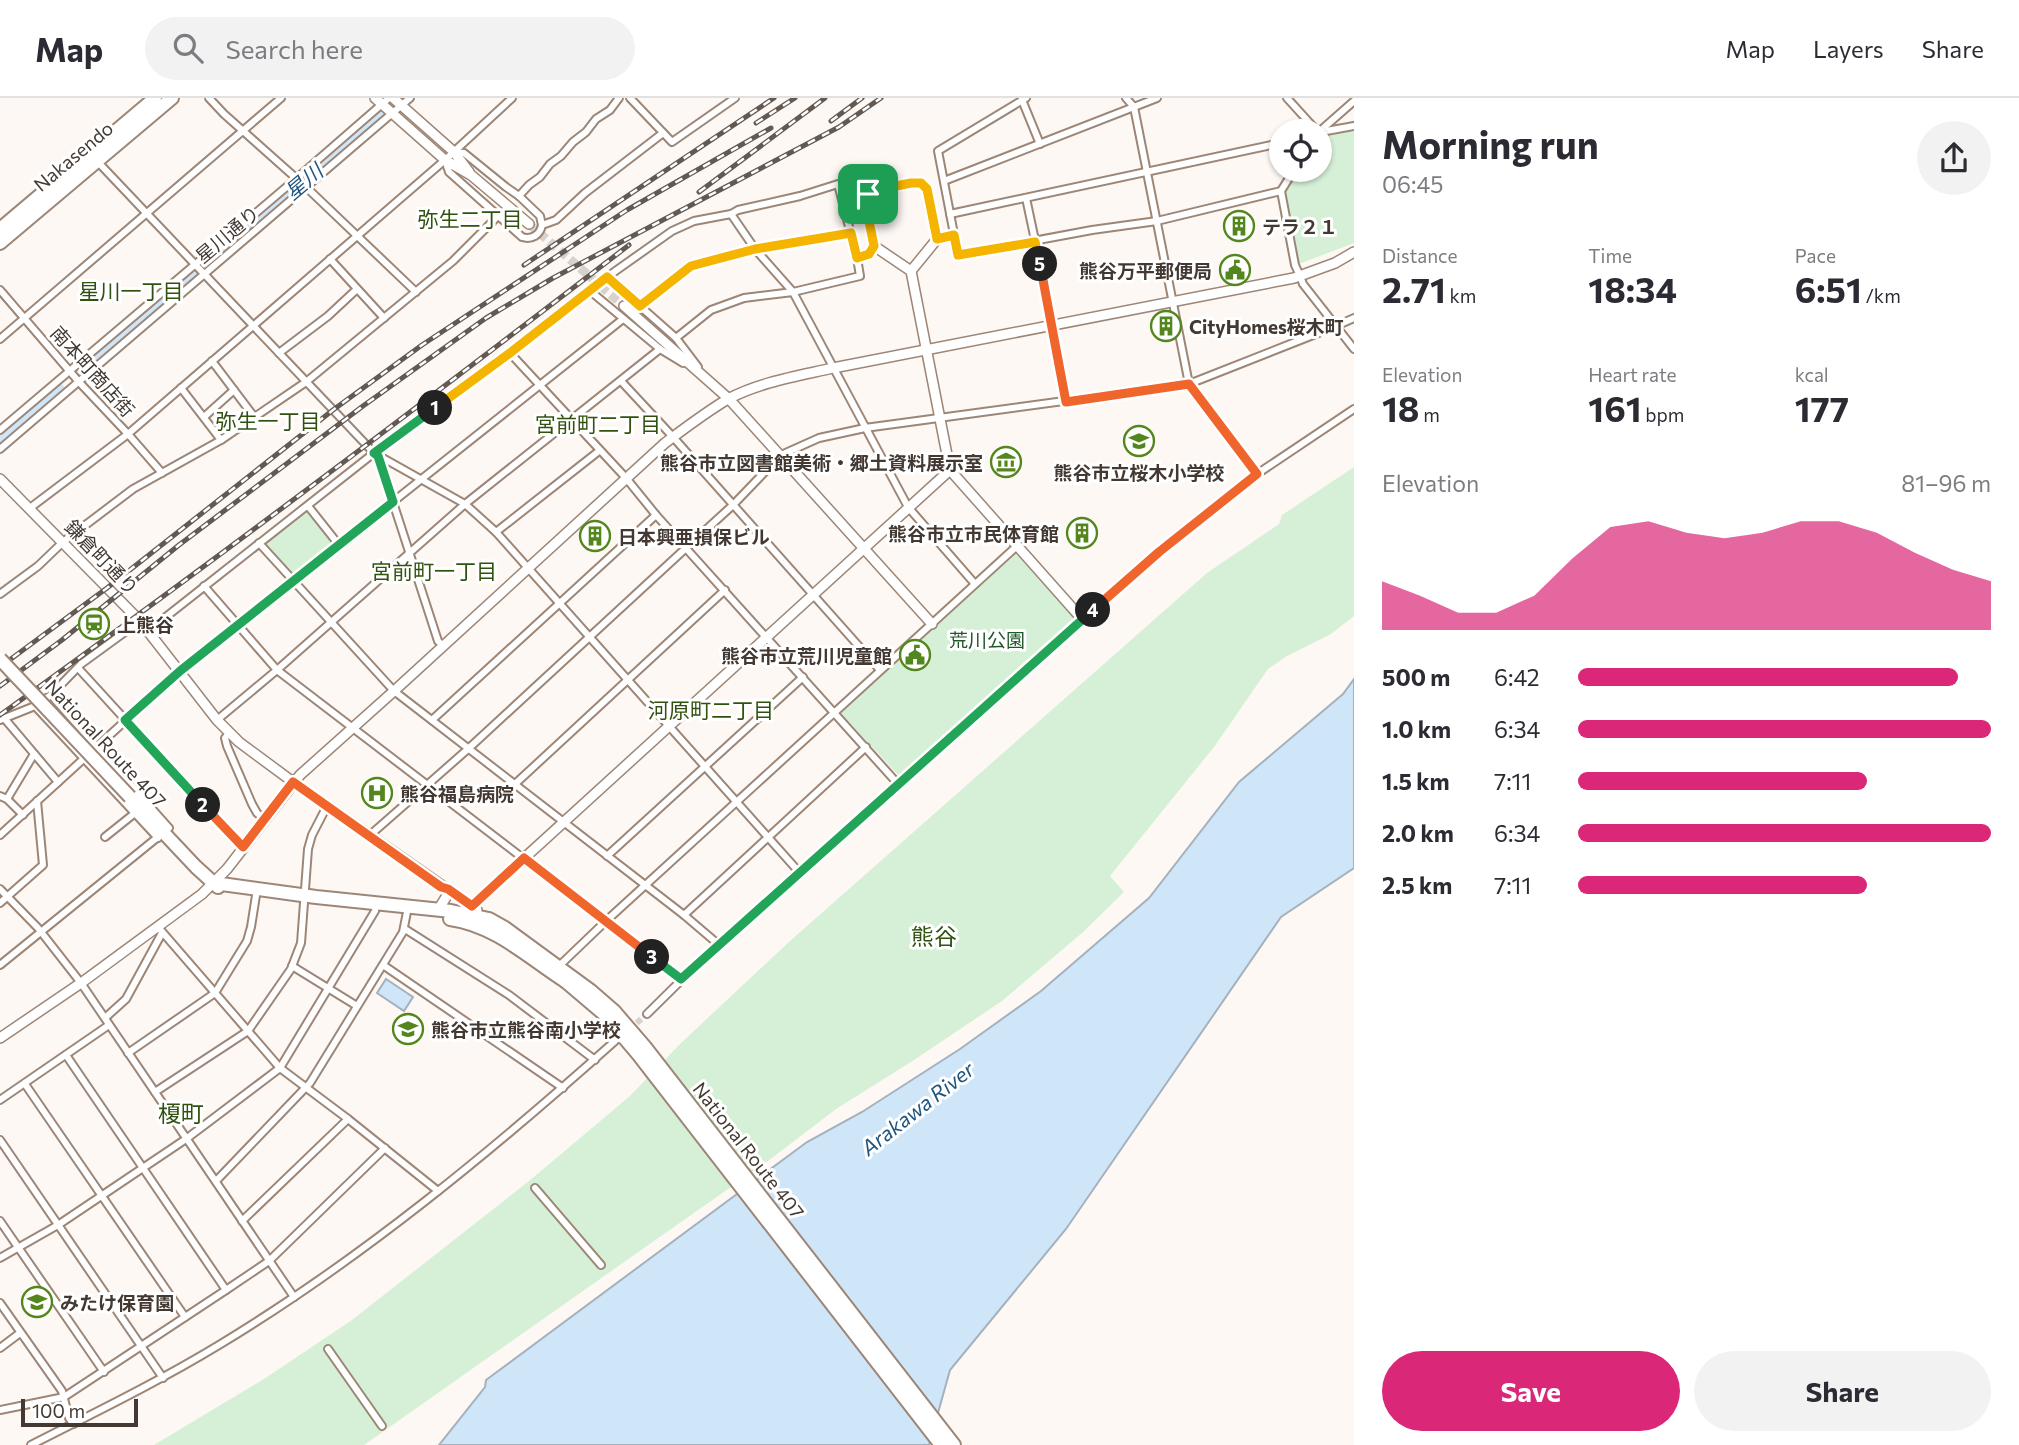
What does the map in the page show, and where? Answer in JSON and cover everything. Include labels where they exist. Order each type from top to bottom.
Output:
[{"type":"highway","name":"Nakasendo","points":[[0,243],[155,98]]},
{"type":"highway","name":"Nakasendo","points":[[0,229],[172,98]]},
{"type":"highway","name":"National Route 407","points":[[0,659],[130,797],[161,835],[214,883],[304,899],[408,911],[471,914]]},
{"type":"highway","name":"National Route 407","points":[[408,911],[438,909],[471,914],[505,928],[614,1011],[941,1445]]},
{"type":"highway","points":[[471,914],[473,923],[493,932],[565,981]]},
{"type":"highway","points":[[471,914],[545,964],[565,981]]},
{"type":"highway","name":"National Route 407","points":[[565,981],[604,1014],[648,1058],[954,1445]]},
{"type":"street","points":[[209,98],[416,292]]},
{"type":"street","points":[[0,339],[281,98]]},
{"type":"street","name":"星川通り","points":[[0,449],[410,98]]},
{"type":"street","points":[[30,508],[128,434],[445,160],[512,98]]},
{"type":"street","points":[[519,196],[572,142],[586,132],[596,118],[610,110],[619,98]]},
{"type":"street","points":[[631,98],[672,142],[735,98]]},
{"type":"street","points":[[1126,98],[1134,107],[1189,384],[1257,474]]},
{"type":"street","points":[[944,181],[1157,98]]},
{"type":"street","points":[[1287,98],[1307,119]]},
{"type":"street","points":[[1040,144],[1024,99],[938,151],[958,255],[1157,221],[1281,191]]},
{"type":"street","points":[[385,100],[401,105],[454,152],[471,175]]},
{"type":"street","points":[[385,100],[393,113],[445,160],[471,175],[529,224]]},
{"type":"street","name":"星川通り","points":[[1,427],[70,372],[385,100]]},
{"type":"street","points":[[1332,120],[1354,101]]},
{"type":"street","points":[[1332,130],[1354,126]]},
{"type":"street","points":[[542,225],[556,220],[585,193],[663,133]]},
{"type":"street","points":[[950,214],[1269,146]]},
{"type":"street","points":[[445,160],[449,172],[522,237],[538,234],[542,225],[540,215],[464,153],[454,152]]},
{"type":"street","points":[[94,157],[376,454],[465,504],[496,532],[799,872]]},
{"type":"street","points":[[1287,182],[1281,191],[1295,265],[1303,284],[1354,349]]},
{"type":"street","points":[[857,258],[869,254],[874,246],[865,197],[871,191],[917,183],[924,185],[937,239]]},
{"type":"street","points":[[148,631],[589,290],[672,231],[694,221],[731,214],[838,184],[860,276],[793,292],[744,298],[711,310],[676,338]]},
{"type":"street","points":[[1026,198],[1066,402]]},
{"type":"street","points":[[731,214],[755,249],[793,292],[908,508],[975,584]]},
{"type":"street","points":[[0,594],[133,489],[221,440],[306,382],[453,261],[498,216]]},
{"type":"street","points":[[640,306],[691,266],[755,249],[851,233]]},
{"type":"street","points":[[911,271],[937,239],[954,235]]},
{"type":"street","points":[[874,246],[911,271],[950,470],[1082,619]]},
{"type":"street","points":[[0,1038],[160,930],[214,883],[293,782],[626,478],[673,437],[729,398],[775,381],[833,368],[1300,276],[1335,263],[1354,252]]},
{"type":"street","points":[[330,259],[384,318]]},
{"type":"street","points":[[607,277],[676,338],[703,375]]},
{"type":"street","points":[[279,353],[328,316],[357,289]]},
{"type":"street","name":"南本町商店街","points":[[0,290],[162,473]]},
{"type":"street","points":[[589,290],[660,349],[703,375]]},
{"type":"street","points":[[624,306],[729,398],[932,624]]},
{"type":"street","points":[[0,835],[180,671],[622,318]]},
{"type":"street","points":[[369,836],[687,548],[781,455],[819,438],[865,428],[1189,384],[1354,318]]},
{"type":"street","points":[[217,720],[465,504],[660,349]]},
{"type":"street","points":[[510,353],[626,478],[656,515],[898,783]]},
{"type":"street","points":[[212,361],[254,418]]},
{"type":"street","points":[[621,381],[880,670]]},
{"type":"street","points":[[181,388],[221,440]]},
{"type":"street","points":[[204,417],[234,390]]},
{"type":"street","points":[[647,1014],[718,944],[1159,552],[1257,474],[1354,409]]},
{"type":"street","points":[[496,532],[599,451]]},
{"type":"street","points":[[376,454],[438,640],[443,646]]},
{"type":"street","points":[[471,914],[524,858],[950,470]]},
{"type":"street","name":"鎌倉町通り","points":[[0,479],[140,621],[229,733],[445,891],[448,889],[471,914]]},
{"type":"street","points":[[308,506],[339,545]]},
{"type":"street","points":[[432,720],[656,515]]},
{"type":"street","points":[[259,543],[394,691],[718,944]]},
{"type":"street","points":[[558,967],[1017,546]]},
{"type":"street","points":[[204,586],[277,670],[681,979]]},
{"type":"street","points":[[515,784],[725,590]]},
{"type":"street","points":[[58,782],[2,719],[35,706],[51,695],[81,664],[140,621]]},
{"type":"street","points":[[79,669],[243,847]]},
{"type":"street","points":[[607,856],[803,677]]},
{"type":"street","points":[[0,965],[169,828],[51,695]]},
{"type":"street","points":[[35,706],[135,813],[161,835]]},
{"type":"street","points":[[229,733],[225,738],[232,757],[252,804],[264,819]]},
{"type":"street","points":[[684,915],[866,747]]},
{"type":"street","points":[[7,799],[34,754]]},
{"type":"street","points":[[0,796],[7,799],[23,815]]},
{"type":"street","points":[[0,903],[43,865],[37,801]]},
{"type":"street","points":[[155,1092],[248,1031],[292,966],[300,945],[312,835],[327,806]]},
{"type":"street","points":[[105,837],[135,813]]},
{"type":"street","points":[[0,889],[41,932],[81,984],[294,1297]]},
{"type":"street","points":[[438,909],[445,891]]},
{"type":"street","points":[[128,1053],[215,993],[247,942],[256,892]]},
{"type":"street","points":[[0,1258],[58,1225],[186,1139],[280,1068],[376,907]]},
{"type":"street","points":[[216,1181],[306,1087],[405,929],[408,911]]},
{"type":"street","points":[[405,929],[509,995],[595,1060]]},
{"type":"street","points":[[160,930],[280,1068],[438,1191]]},
{"type":"street","points":[[0,1100],[66,1055],[107,1021],[126,999],[160,930]]},
{"type":"street","points":[[383,965],[563,1088]]},
{"type":"street","points":[[292,966],[357,1006]]},
{"type":"street","points":[[31,1445],[163,1378],[294,1297],[438,1191],[563,1088],[615,1041]]},
{"type":"street","points":[[66,1055],[226,1290]]},
{"type":"street","points":[[25,1084],[185,1317]]},
{"type":"street","points":[[242,1221],[348,1119]]},
{"type":"street","points":[[0,1140],[163,1378]]},
{"type":"street","points":[[0,1410],[64,1397],[269,1261],[386,1148]]},
{"type":"street","points":[[535,1188],[601,1265]]},
{"type":"street","points":[[0,1221],[104,1372]]},
{"type":"street","points":[[0,1303],[64,1397],[69,1418],[74,1424]]},
{"type":"street","points":[[0,1348],[20,1334]]},
{"type":"street","points":[[328,1349],[382,1426]]},
{"type":"green space","points":[[1354,130],[1354,243],[1299,264],[1284,192],[1290,182],[1332,182],[1332,135]]},
{"type":"green space","points":[[1354,467],[1354,616],[1331,634],[1287,656],[1268,669],[1214,747],[1110,876],[1124,892],[1082,933],[1002,1001],[836,1109],[772,1158],[364,1445],[154,1445],[264,1379],[352,1320],[529,1181],[630,1096],[681,1043],[790,941],[1207,573],[1279,524],[1282,515]]},
{"type":"green space","points":[[307,511],[335,544],[294,576],[265,543]]},
{"type":"green space","name":"荒川公園","points":[[1016,551],[1077,620],[900,777],[840,712]]},
{"type":"water","name":"Arakawa River","points":[[1354,679],[1354,868],[1281,917],[1066,1229],[950,1370],[929,1445],[439,1445],[485,1387],[486,1380],[807,1142],[862,1112],[960,1049],[1041,991],[1149,898],[1239,782],[1343,694]]},
{"type":"water","points":[[386,979],[413,997],[404,1011],[377,993]]},
{"type":"waterway","name":"星川","points":[[205,264],[400,98]]},
{"type":"waterway","name":"星川","points":[[80,372],[194,274]]},
{"type":"waterway","name":"星川","points":[[0,440],[58,390]]},
{"type":"tunnel","points":[[529,224],[624,306]]},
{"type":"tunnel","points":[[630,1029],[647,1014]]},
{"type":"railway","points":[[524,265],[774,98]]},
{"type":"railway","points":[[756,123],[795,98]]},
{"type":"railway","points":[[699,192],[825,98]]},
{"type":"railway","points":[[831,121],[862,98]]},
{"type":"railway","points":[[0,686],[62,640],[179,545],[363,406],[486,318],[553,278],[839,127],[881,98]]},
{"type":"railway","points":[[0,667],[107,588],[333,410],[422,345],[627,210],[771,128]]},
{"type":"railway","points":[[0,715],[316,483],[629,245]]},
{"type":"place","name":"テラ２１","points":[[1239,226]]},
{"type":"place","name":"熊谷万平郵便局","points":[[1235,270]]},
{"type":"place","name":"CityHomes桜木町","points":[[1166,326]]},
{"type":"place","name":"熊谷市立桜木小学校","points":[[1139,441]]},
{"type":"place","name":"熊谷市立図書館美術・郷土資料展示室","points":[[1006,462]]},
{"type":"place","name":"熊谷市立市民体育館","points":[[1082,533]]},
{"type":"place","name":"日本興亜損保ビル","points":[[595,536]]},
{"type":"place","name":"上熊谷","points":[[94,624]]},
{"type":"place","name":"熊谷市立荒川児童館","points":[[915,655]]},
{"type":"place","name":"熊谷福島病院","points":[[377,793]]},
{"type":"place","name":"熊谷市立熊谷南小学校","points":[[408,1029]]},
{"type":"place","name":"みたけ保育園","points":[[37,1302]]},
{"type":"district","name":"弥生二丁目","points":[[470,218]]},
{"type":"district","name":"星川一丁目","points":[[131,290]]},
{"type":"district","name":"弥生一丁目","points":[[268,420]]},
{"type":"district","name":"宮前町二丁目","points":[[598,423]]},
{"type":"district","name":"宮前町一丁目","points":[[434,570]]},
{"type":"district","name":"河原町二丁目","points":[[711,709]]},
{"type":"district","name":"熊谷","points":[[934,936]]},
{"type":"district","name":"榎町","points":[[181,1113]]},
{"type":"route","points":[[911,183],[924,185],[937,239],[954,235],[958,255],[1035,242],[1066,402],[1189,384],[1257,474],[1159,552],[1082,619],[681,979],[524,858],[472,906],[293,782],[243,847],[125,720],[180,671],[393,502],[378,456],[374,453],[510,353],[607,277],[640,306],[691,266],[755,249],[851,233],[857,258],[869,254],[874,246],[865,201],[868,194],[871,191],[911,183]]}]
